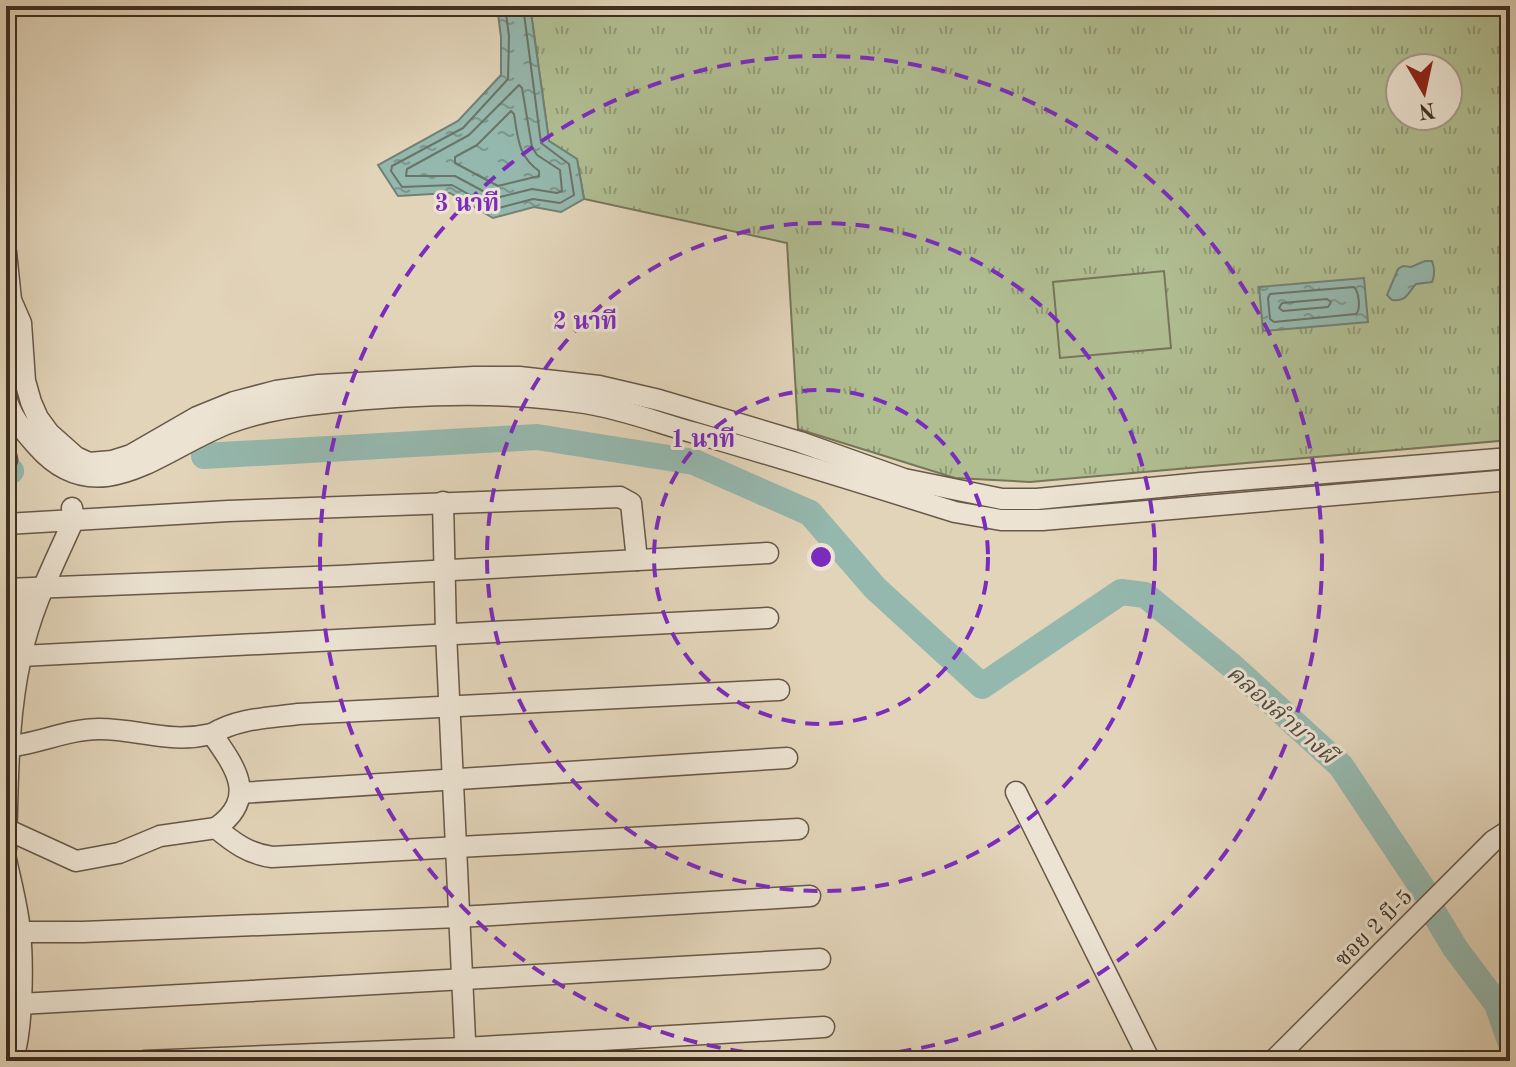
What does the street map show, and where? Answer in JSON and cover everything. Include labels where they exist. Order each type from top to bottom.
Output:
[{"type":"street","points":[[6,252],[9,308],[21,323],[25,381],[38,418],[86,470]]},
{"type":"street","points":[[86,470],[131,455],[197,417],[234,402],[276,391],[319,385],[474,377],[558,380],[614,389],[800,442],[904,479],[1002,499],[1051,498],[1510,458]]},
{"type":"street","points":[[6,395],[19,426],[43,453],[86,470],[127,472],[150,464],[197,435],[276,410],[328,403],[471,395],[549,398],[625,412],[955,512],[1001,520],[1042,520],[1510,480]]},
{"type":"street","points":[[6,848],[13,655],[36,587],[86,470]]},
{"type":"street","points":[[6,524],[69,515],[620,497],[631,503],[637,560]]},
{"type":"street","points":[[443,502],[465,1054]]},
{"type":"street","points":[[6,589],[768,553]]},
{"type":"street","points":[[13,655],[768,618]]},
{"type":"street","points":[[8,747],[79,730],[103,729],[175,738],[212,734],[223,727],[245,721],[298,714],[779,690]]},
{"type":"street","points":[[6,829],[76,861],[119,853],[160,836],[216,828],[235,812],[240,793],[237,772],[212,734]]},
{"type":"street","points":[[240,793],[787,758]]},
{"type":"street","points":[[1016,792],[1150,1061]]},
{"type":"street","points":[[216,828],[240,847],[272,857],[798,829]]},
{"type":"street","name":"ซอย 2 บี-5","points":[[1273,1061],[1493,841],[1510,830]]},
{"type":"street","points":[[6,859],[20,1004],[16,1051],[12,1061]]},
{"type":"street","points":[[13,931],[459,917],[810,896]]},
{"type":"street","points":[[6,969],[13,931]]},
{"type":"street","points":[[20,1004],[820,959]]},
{"type":"street","points":[[145,1061],[465,1054],[824,1027]]},
{"type":"green space","points":[[530,6],[1510,6],[1510,440],[1030,482],[955,478],[798,429],[787,243],[584,199],[577,159],[549,141]]},
{"type":"green space","points":[[1164,271],[1171,348],[1060,358],[1053,282]]},
{"type":"water","points":[[497,6],[530,6],[549,141],[577,159],[584,199],[561,212],[534,207],[493,218],[450,193],[398,196],[378,165],[458,121],[501,75]]},
{"type":"water","points":[[1432,261],[1433,264],[1432,282],[1416,284],[1403,298],[1392,300],[1387,295],[1398,269]]},
{"type":"water","points":[[1364,278],[1368,322],[1263,331],[1259,287]]},
{"type":"waterway","points":[[204,456],[537,437],[694,462],[810,513],[875,588],[982,686],[1121,592],[1145,595],[1232,666],[1341,766],[1425,892]]},
{"type":"waterway","points":[[6,471],[11,471]]},
{"type":"waterway","name":"คลองลำบางผี","points":[[1434,913],[1455,948],[1497,1004],[1510,1041]]}]
